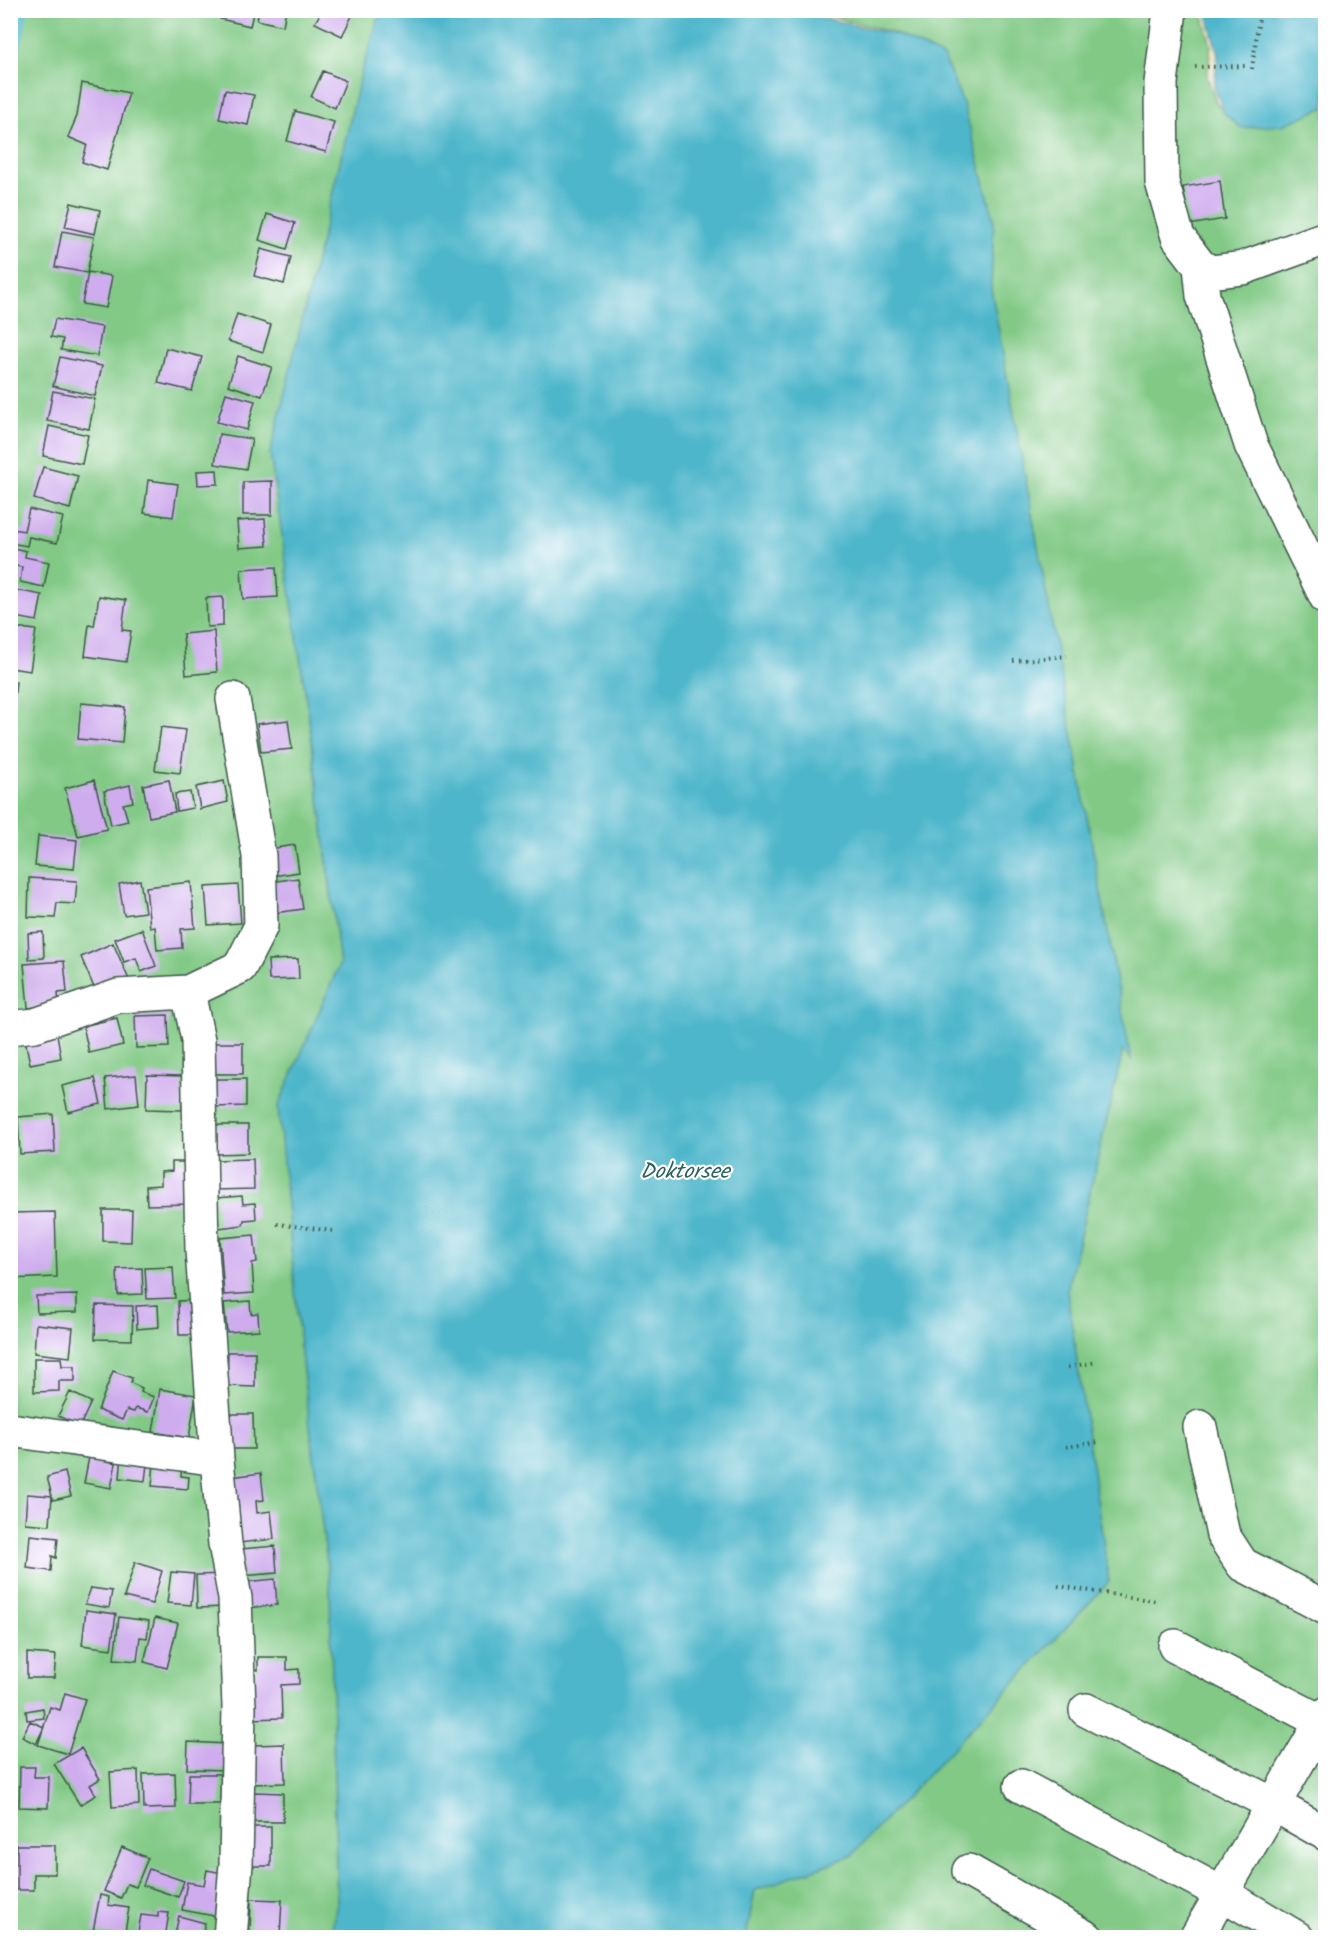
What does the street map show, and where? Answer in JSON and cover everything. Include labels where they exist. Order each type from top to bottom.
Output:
[{"type":"lane","points":[[1170,10],[1161,83],[1162,182],[1178,237],[1200,266],[1210,272],[1244,268],[1326,238]]},
{"type":"lane","points":[[1200,266],[1203,296],[1251,445],[1326,597]]},
{"type":"lane","points":[[10,1028],[35,1025],[118,996],[188,992],[240,967],[261,926],[259,856],[233,699]]},
{"type":"lane","points":[[188,992],[198,1040],[202,1250],[225,1544],[235,1598],[240,1707],[236,1864],[230,1938]]},
{"type":"lane","points":[[1200,1427],[1223,1535],[1242,1564],[1326,1608]]},
{"type":"lane","points":[[10,1430],[217,1459]]},
{"type":"lane","points":[[1175,1646],[1324,1720],[1196,1938]]},
{"type":"lane","points":[[1086,1710],[1273,1804],[1326,1834]]},
{"type":"lane","points":[[1020,1786],[1222,1894],[1297,1938]]},
{"type":"lane","points":[[969,1871],[1087,1938]]},
{"type":"path","points":[[1187,67],[1250,67],[1260,10]]},
{"type":"path","points":[[1013,661],[1067,656]]},
{"type":"path","points":[[277,1224],[334,1231]]},
{"type":"path","points":[[1068,1367],[1097,1362]]},
{"type":"path","points":[[1066,1447],[1099,1442]]},
{"type":"path","points":[[1059,1586],[1156,1601]]},
{"type":"green space","points":[[11,11],[381,11],[361,74],[309,719],[340,964],[278,1107],[301,1354],[330,1587],[337,1904],[330,1937],[11,1938]]},
{"type":"green space","points":[[811,11],[1201,11],[1211,45],[1207,77],[1217,104],[1233,119],[1325,94],[1325,1937],[739,1938],[749,1888],[1060,1289],[937,54],[892,32]]},
{"type":"water","name":"Doktorsee","points":[[381,11],[792,11],[898,35],[944,57],[964,106],[994,219],[991,288],[1131,1059],[1123,1050],[1067,1291],[1109,1582],[851,1856],[755,1890],[746,1937],[330,1937],[337,1904],[330,1587],[301,1354],[278,1107],[340,963],[309,719],[270,454],[361,74]]},
{"type":"water","points":[[1210,11],[1325,11],[1325,107],[1283,125],[1241,128],[1224,113],[1214,86],[1218,54],[1208,19]]},
{"type":"building","points":[[222,10],[254,10],[250,26],[220,19]]},
{"type":"building","points":[[259,10],[286,10],[283,26],[257,20]]},
{"type":"building","points":[[322,10],[355,10],[342,36],[315,23]]},
{"type":"building","points":[[323,71],[346,81],[335,108],[311,97]]},
{"type":"building","points":[[82,83],[129,93],[107,170],[82,162],[87,145],[68,137],[77,116]]},
{"type":"building","points":[[225,90],[254,95],[248,125],[219,119]]},
{"type":"building","points":[[295,111],[334,122],[326,152],[287,141]]},
{"type":"building","points":[[1220,181],[1225,219],[1189,225],[1183,187]]},
{"type":"building","points":[[71,203],[100,210],[95,234],[65,227]]},
{"type":"building","points":[[267,214],[295,223],[287,249],[259,240]]},
{"type":"building","points":[[62,231],[94,237],[87,273],[55,267]]},
{"type":"building","points":[[261,249],[291,257],[284,284],[254,276]]},
{"type":"building","points":[[88,272],[112,276],[106,308],[82,304]]},
{"type":"building","points":[[237,314],[271,325],[263,352],[228,341]]},
{"type":"building","points":[[55,319],[102,327],[97,356],[61,350],[63,339],[51,337]]},
{"type":"building","points":[[166,348],[202,357],[192,391],[158,383]]},
{"type":"building","points":[[238,356],[272,367],[262,396],[228,385]]},
{"type":"building","points":[[60,357],[102,366],[95,396],[53,386]]},
{"type":"building","points":[[53,391],[95,399],[89,429],[47,421]]},
{"type":"building","points":[[226,393],[255,401],[247,430],[217,422]]},
{"type":"building","points":[[49,426],[88,435],[82,464],[43,456]]},
{"type":"building","points":[[219,434],[252,439],[246,469],[215,464]]},
{"type":"building","points":[[43,467],[78,476],[70,509],[34,499]]},
{"type":"building","points":[[217,470],[218,484],[198,485],[197,471]]},
{"type":"building","points":[[148,480],[178,484],[173,517],[144,513]]},
{"type":"building","points":[[272,481],[272,515],[243,515],[243,482]]},
{"type":"building","points":[[29,509],[63,517],[57,543],[29,537],[27,546],[10,543],[13,529],[24,531]]},
{"type":"building","points":[[265,519],[267,546],[239,548],[237,521]]},
{"type":"building","points":[[10,547],[26,551],[25,557],[49,562],[44,587],[20,582],[22,567],[10,565]]},
{"type":"building","points":[[276,567],[278,597],[243,599],[241,569]]},
{"type":"building","points":[[15,590],[42,595],[37,621],[10,616]]},
{"type":"building","points":[[99,596],[126,600],[122,630],[131,631],[126,662],[85,656],[89,625],[94,626]]},
{"type":"building","points":[[223,597],[223,626],[207,627],[206,598]]},
{"type":"building","points":[[10,627],[36,630],[30,671],[10,668]]},
{"type":"building","points":[[214,631],[217,672],[186,675],[183,634]]},
{"type":"building","points":[[10,681],[16,682],[13,713],[10,713]]},
{"type":"building","points":[[81,703],[125,707],[122,743],[78,739]]},
{"type":"building","points":[[288,720],[292,749],[261,752],[257,724]]},
{"type":"building","points":[[161,727],[186,730],[180,773],[155,770]]},
{"type":"building","points":[[94,780],[107,829],[78,836],[65,788]]},
{"type":"building","points":[[169,780],[175,812],[149,817],[143,785]]},
{"type":"building","points":[[224,781],[228,802],[200,809],[196,787]]},
{"type":"building","points":[[130,785],[133,802],[123,804],[128,821],[111,825],[104,791]]},
{"type":"building","points":[[190,792],[193,808],[177,811],[175,794]]},
{"type":"building","points":[[38,836],[77,840],[74,869],[35,866]]},
{"type":"building","points":[[295,845],[299,872],[273,876],[269,849]]},
{"type":"building","points":[[29,878],[77,881],[75,904],[57,903],[55,918],[28,917]]},
{"type":"building","points":[[298,878],[303,909],[275,913],[270,882]]},
{"type":"building","points":[[140,880],[145,912],[124,915],[119,884]]},
{"type":"building","points":[[191,882],[195,928],[181,929],[182,948],[157,950],[155,927],[150,928],[146,887]]},
{"type":"building","points":[[238,885],[241,923],[208,925],[205,887]]},
{"type":"building","points":[[142,929],[156,966],[141,972],[136,958],[124,962],[115,939]]},
{"type":"building","points":[[43,932],[44,958],[29,959],[28,933]]},
{"type":"building","points":[[113,943],[130,982],[98,997],[81,957]]},
{"type":"building","points":[[298,959],[299,979],[269,980],[268,960]]},
{"type":"building","points":[[64,961],[67,992],[58,993],[59,1005],[28,1008],[24,964]]},
{"type":"building","points":[[168,1015],[169,1047],[136,1048],[135,1016]]},
{"type":"building","points":[[117,1018],[123,1045],[89,1053],[83,1026]]},
{"type":"building","points":[[57,1034],[61,1058],[30,1064],[25,1039]]},
{"type":"building","points":[[209,1043],[243,1043],[243,1074],[210,1074]]},
{"type":"building","points":[[136,1075],[139,1105],[108,1109],[105,1078]]},
{"type":"building","points":[[147,1075],[182,1076],[182,1110],[146,1109]]},
{"type":"building","points":[[95,1078],[101,1104],[68,1112],[62,1086]]},
{"type":"building","points":[[214,1079],[246,1079],[246,1106],[215,1107]]},
{"type":"building","points":[[53,1114],[55,1152],[20,1154],[18,1117]]},
{"type":"building","points":[[215,1125],[248,1125],[248,1153],[215,1154]]},
{"type":"building","points":[[253,1159],[254,1189],[215,1190],[214,1160]]},
{"type":"building","points":[[172,1162],[188,1162],[189,1204],[147,1205],[146,1186],[161,1185],[161,1172],[172,1171]]},
{"type":"building","points":[[242,1196],[243,1204],[255,1203],[256,1219],[244,1220],[243,1225],[219,1228],[216,1198]]},
{"type":"building","points":[[103,1210],[132,1210],[131,1242],[103,1241]]},
{"type":"building","points":[[55,1212],[57,1277],[10,1279],[10,1213]]},
{"type":"building","points":[[254,1235],[257,1262],[252,1263],[254,1293],[224,1295],[220,1238]]},
{"type":"building","points":[[173,1267],[175,1298],[147,1299],[145,1268]]},
{"type":"building","points":[[142,1268],[143,1294],[118,1295],[117,1269]]},
{"type":"building","points":[[77,1295],[77,1312],[37,1313],[36,1296]]},
{"type":"building","points":[[197,1300],[197,1335],[179,1335],[178,1301]]},
{"type":"building","points":[[250,1301],[251,1314],[258,1313],[259,1330],[227,1332],[224,1303]]},
{"type":"building","points":[[96,1305],[133,1306],[132,1340],[95,1339]]},
{"type":"building","points":[[158,1305],[159,1327],[137,1329],[136,1306]]},
{"type":"building","points":[[36,1324],[73,1328],[70,1357],[34,1353]]},
{"type":"building","points":[[228,1352],[255,1352],[255,1387],[227,1386]]},
{"type":"building","points":[[34,1358],[61,1358],[62,1366],[75,1366],[75,1381],[59,1381],[59,1391],[34,1392]]},
{"type":"building","points":[[113,1371],[132,1378],[131,1383],[142,1388],[141,1392],[154,1397],[148,1412],[136,1408],[134,1412],[127,1410],[122,1420],[98,1410]]},
{"type":"building","points":[[160,1389],[196,1395],[189,1438],[153,1432]]},
{"type":"building","points":[[70,1392],[91,1402],[80,1426],[58,1416]]},
{"type":"building","points":[[226,1414],[253,1414],[254,1449],[226,1449]]},
{"type":"building","points":[[122,1453],[148,1456],[145,1481],[120,1478]]},
{"type":"building","points":[[89,1457],[116,1463],[111,1488],[84,1483]]},
{"type":"building","points":[[154,1462],[182,1465],[181,1476],[189,1477],[188,1489],[152,1486]]},
{"type":"building","points":[[65,1472],[71,1496],[53,1500],[47,1477]]},
{"type":"building","points":[[261,1473],[264,1500],[256,1501],[257,1513],[271,1511],[274,1539],[239,1543],[231,1477]]},
{"type":"building","points":[[27,1494],[52,1496],[50,1525],[25,1523]]},
{"type":"building","points":[[30,1535],[58,1538],[56,1558],[52,1556],[51,1571],[27,1568]]},
{"type":"building","points":[[275,1546],[277,1573],[242,1576],[241,1549]]},
{"type":"building","points":[[135,1562],[162,1571],[152,1604],[124,1597]]},
{"type":"building","points":[[171,1572],[194,1574],[191,1605],[167,1603]]},
{"type":"building","points":[[224,1574],[225,1607],[197,1608],[196,1575]]},
{"type":"building","points":[[275,1579],[277,1605],[246,1608],[244,1582]]},
{"type":"building","points":[[91,1588],[112,1591],[109,1608],[85,1604]]},
{"type":"building","points":[[86,1610],[116,1614],[111,1649],[82,1645]]},
{"type":"building","points":[[119,1617],[149,1621],[147,1638],[140,1637],[137,1661],[114,1659]]},
{"type":"building","points":[[155,1618],[178,1623],[167,1668],[144,1662]]},
{"type":"building","points":[[27,1653],[56,1655],[54,1678],[27,1678]]},
{"type":"building","points":[[258,1657],[287,1657],[287,1670],[299,1669],[299,1684],[281,1685],[282,1718],[250,1719],[254,1669],[258,1670]]},
{"type":"building","points":[[65,1693],[85,1699],[68,1754],[38,1745],[50,1707],[60,1710]]},
{"type":"building","points":[[43,1708],[44,1718],[27,1720],[26,1711]]},
{"type":"building","points":[[30,1721],[44,1727],[36,1744],[22,1737]]},
{"type":"building","points":[[188,1742],[227,1744],[226,1770],[187,1769]]},
{"type":"building","points":[[284,1744],[285,1783],[254,1784],[253,1745]]},
{"type":"building","points":[[81,1748],[100,1779],[90,1785],[96,1795],[80,1805],[54,1764]]},
{"type":"building","points":[[20,1767],[35,1767],[34,1777],[49,1777],[48,1808],[19,1807]]},
{"type":"building","points":[[138,1770],[139,1805],[112,1807],[110,1772]]},
{"type":"building","points":[[175,1773],[176,1808],[144,1809],[143,1774]]},
{"type":"building","points":[[189,1774],[221,1774],[220,1804],[188,1804]]},
{"type":"building","points":[[254,1792],[283,1793],[283,1822],[253,1822]]},
{"type":"building","points":[[249,1827],[271,1827],[271,1866],[249,1866]]},
{"type":"building","points":[[17,1845],[55,1845],[55,1874],[34,1874],[34,1890],[17,1890]]},
{"type":"building","points":[[122,1847],[148,1858],[136,1887],[127,1884],[121,1898],[104,1891]]},
{"type":"building","points":[[149,1869],[184,1881],[178,1897],[143,1885]]},
{"type":"building","points":[[207,1870],[228,1874],[219,1917],[182,1910],[187,1882],[204,1885]]},
{"type":"building","points":[[100,1895],[109,1897],[108,1905],[129,1908],[124,1937],[93,1931]]},
{"type":"building","points":[[251,1899],[282,1900],[280,1935],[250,1934]]},
{"type":"building","points":[[158,1912],[169,1913],[165,1938],[137,1938],[141,1915],[158,1917]]},
{"type":"building","points":[[179,1916],[205,1923],[201,1938],[174,1938]]},
{"type":"waterway","points":[[10,66],[14,58],[24,10]]}]
